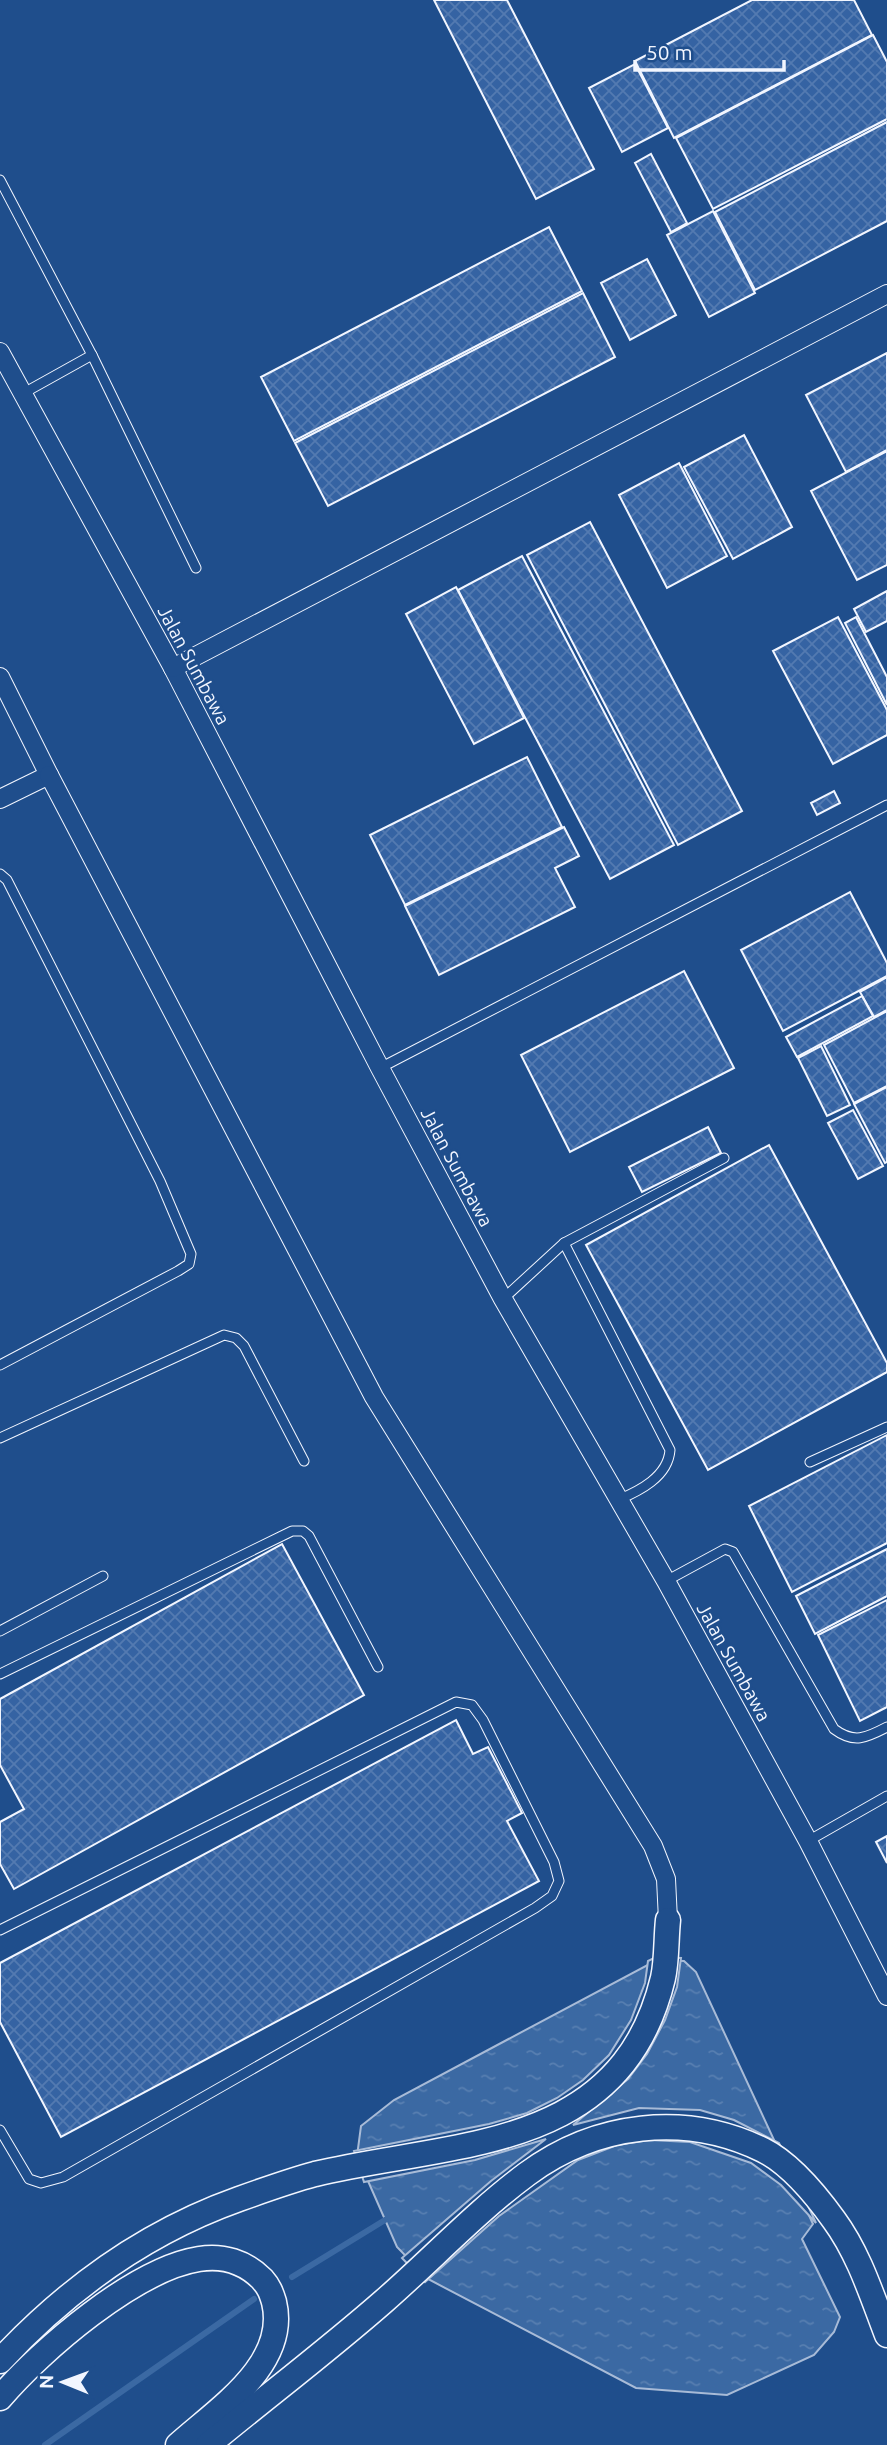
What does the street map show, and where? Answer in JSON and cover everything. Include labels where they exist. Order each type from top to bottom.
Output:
[{"type":"main road","points":[[0,2361],[34,2324],[88,2279],[170,2228],[237,2200],[314,2175],[482,2143],[529,2130],[568,2111],[599,2089],[625,2060],[646,2024],[663,1978],[668,1920]]},
{"type":"main road","points":[[208,2445],[381,2303],[528,2174],[575,2146],[620,2130],[669,2126],[693,2129],[718,2133],[765,2151],[805,2183],[836,2221],[859,2262],[887,2335]]},
{"type":"main road","points":[[0,2398],[51,2347],[106,2304],[167,2267],[199,2259],[225,2258],[252,2269],[270,2287],[277,2316],[272,2346],[253,2376],[178,2445]]},
{"type":"street","points":[[173,668],[887,293]]},
{"type":"street","name":"Jalan Sumbawa","points":[[0,352],[29,389],[380,1068],[503,1298],[673,1577],[887,1996]]},
{"type":"street","points":[[0,677],[374,1398],[653,1846],[666,1879],[668,1920]]},
{"type":"street","points":[[0,800],[49,775]]},
{"type":"lane","points":[[0,180],[92,355],[196,568]]},
{"type":"lane","points":[[29,389],[92,355]]},
{"type":"lane","points":[[380,1068],[887,806]]},
{"type":"lane","points":[[0,874],[6,880],[160,1181],[191,1254],[189,1264],[178,1271],[0,1365]]},
{"type":"lane","points":[[503,1298],[564,1242],[724,1158]]},
{"type":"lane","points":[[564,1242],[670,1450],[666,1466],[656,1478],[625,1497]]},
{"type":"lane","points":[[0,1438],[224,1335],[236,1338],[244,1346],[304,1461]]},
{"type":"lane","points":[[810,1462],[887,1427]]},
{"type":"lane","points":[[0,1674],[292,1531],[303,1531],[309,1536],[378,1667]]},
{"type":"lane","points":[[673,1577],[725,1549],[733,1552],[834,1729],[852,1740],[863,1739],[887,1727]]},
{"type":"lane","points":[[0,1631],[103,1576]]},
{"type":"lane","points":[[0,1930],[456,1702],[472,1704],[483,1720],[554,1862],[559,1881],[552,1896],[535,1908],[63,2177],[41,2183],[29,2179],[0,2130]]},
{"type":"lane","points":[[808,1841],[887,1796]]},
{"type":"water","points":[[657,1960],[684,1961],[696,1972],[813,2224],[802,2239],[840,2317],[834,2332],[814,2355],[727,2395],[636,2388],[428,2279],[397,2247],[357,2156],[361,2126],[394,2100]]},
{"type":"pier","points":[[656,1957],[681,1958],[677,1987],[665,2020],[647,2054],[628,2079],[573,2125],[639,2108],[700,2110],[734,2120],[779,2143],[816,2223],[781,2185],[751,2163],[690,2142],[650,2140],[617,2145],[578,2160],[499,2216],[425,2282],[402,2258],[491,2181],[546,2139],[475,2160],[364,2182],[354,2151],[489,2124],[527,2113],[557,2098],[583,2080],[609,2055],[631,2020],[645,1983],[648,1961]]},
{"type":"building","points":[[434,0],[507,0],[594,169],[536,199]]},
{"type":"building","points":[[752,0],[854,0],[872,35],[674,138],[635,61]]},
{"type":"building","points":[[873,35],[887,62],[887,119],[713,209],[676,138]]},
{"type":"building","points":[[635,64],[668,128],[622,152],[589,88]]},
{"type":"building","points":[[887,122],[887,221],[755,290],[715,212]]},
{"type":"building","points":[[651,154],[687,223],[671,232],[635,163]]},
{"type":"building","points":[[713,211],[755,293],[709,317],[667,235]]},
{"type":"building","points":[[549,227],[582,291],[294,441],[261,377]]},
{"type":"building","points":[[647,259],[676,315],[630,340],[601,283]]},
{"type":"building","points":[[583,293],[615,357],[328,506],[295,443]]},
{"type":"building","points":[[887,353],[887,450],[846,472],[806,395]]},
{"type":"building","points":[[744,435],[792,527],[733,559],[684,467]]},
{"type":"building","points":[[887,451],[887,565],[857,580],[811,491]]},
{"type":"building","points":[[679,463],[727,556],[667,588],[619,495]]},
{"type":"building","points":[[590,522],[742,811],[678,845],[527,555]]},
{"type":"building","points":[[522,556],[674,845],[610,879],[458,590]]},
{"type":"building","points":[[456,587],[524,718],[474,744],[406,614]]},
{"type":"building","points":[[887,591],[887,621],[866,632],[854,609]]},
{"type":"building","points":[[838,617],[887,710],[887,735],[833,764],[773,651]]},
{"type":"building","points":[[856,617],[887,677],[887,705],[845,623]]},
{"type":"building","points":[[527,757],[562,827],[405,905],[370,835]]},
{"type":"building","points":[[834,791],[840,803],[817,815],[811,803]]},
{"type":"building","points":[[564,827],[579,856],[555,868],[575,907],[439,975],[405,906]]},
{"type":"building","points":[[850,892],[887,963],[887,976],[783,1031],[741,950]]},
{"type":"building","points":[[684,971],[734,1068],[570,1152],[521,1055]]},
{"type":"building","points":[[887,977],[887,1010],[874,1017],[860,992]]},
{"type":"building","points":[[862,996],[873,1016],[797,1057],[786,1037]]},
{"type":"building","points":[[887,1011],[887,1086],[854,1103],[824,1045]]},
{"type":"building","points":[[821,1046],[850,1105],[827,1116],[798,1058]]},
{"type":"building","points":[[887,1087],[887,1162],[885,1163],[854,1104]]},
{"type":"building","points":[[853,1110],[883,1166],[858,1179],[828,1123]]},
{"type":"building","points":[[708,1127],[721,1153],[642,1192],[629,1167]]},
{"type":"building","points":[[769,1145],[887,1363],[887,1372],[708,1470],[586,1245]]},
{"type":"building","points":[[887,1435],[887,1543],[792,1592],[749,1506]]},
{"type":"building","points":[[282,1544],[364,1695],[14,1889],[0,1864],[0,1822],[24,1809],[0,1765],[0,1699]]},
{"type":"building","points":[[887,1549],[887,1596],[815,1634],[796,1596]]},
{"type":"building","points":[[887,1600],[887,1707],[860,1721],[818,1635]]},
{"type":"building","points":[[456,1720],[473,1754],[488,1747],[522,1813],[507,1821],[539,1881],[61,2137],[0,2022],[0,1963]]},
{"type":"building","points":[[887,1836],[887,1863],[876,1842]]},
{"type":"waterway","points":[[292,2277],[385,2220]]},
{"type":"waterway","points":[[45,2445],[254,2299]]}]
